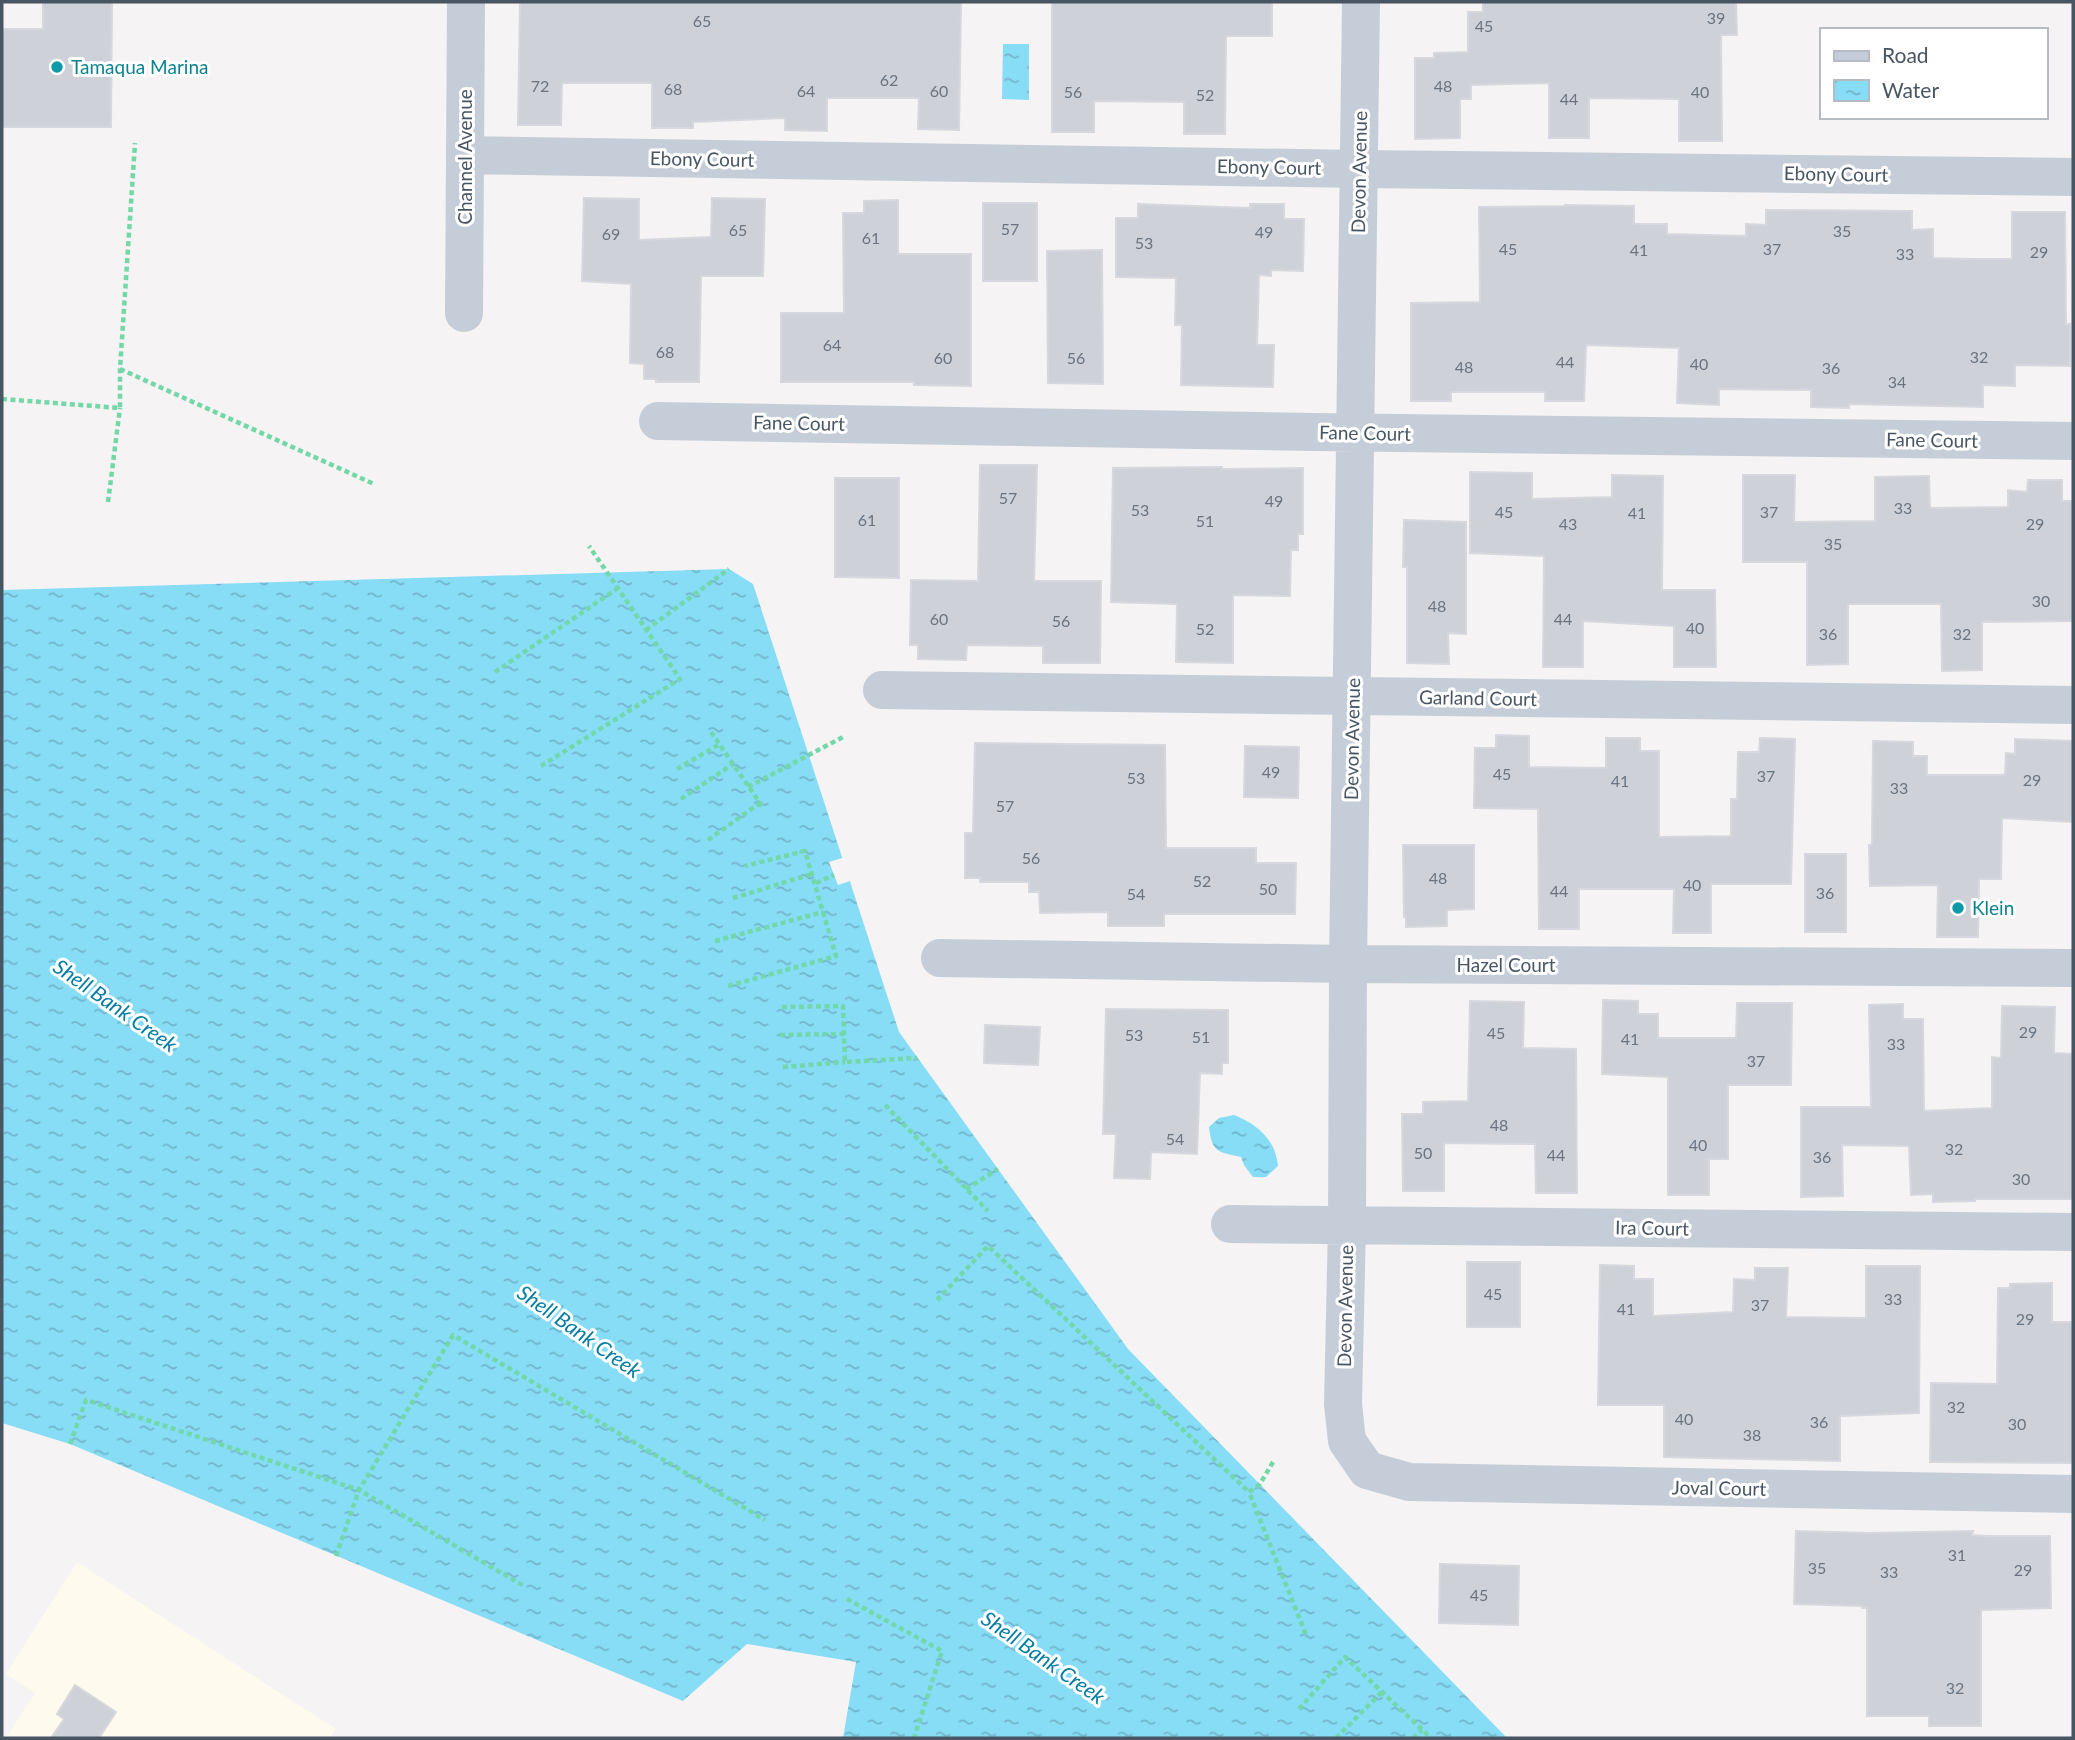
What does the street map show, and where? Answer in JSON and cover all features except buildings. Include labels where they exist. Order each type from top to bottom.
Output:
[{"type":"street","name":"Channel Avenue","points":[[464,313],[467,2]]},
{"type":"street","name":"Devon Avenue","points":[[1361,2],[1343,1404],[1347,1441],[1367,1469]]},
{"type":"street","name":"Ebony Court","points":[[465,155],[2073,177]]},
{"type":"street","name":"Fane Court","points":[[658,421],[1355,433],[2073,441]]},
{"type":"street","name":"Garland Court","points":[[882,690],[2073,705]]},
{"type":"street","name":"Hazel Court","points":[[940,958],[1348,964],[2073,968]]},
{"type":"street","name":"Ira Court","points":[[1230,1224],[2073,1231]]},
{"type":"street","name":"Joval Court","points":[[1367,1469],[1409,1482],[2073,1494]]},
{"type":"path","points":[[108,502],[120,408],[120,369],[135,143]]},
{"type":"path","points":[[120,369],[374,485]]},
{"type":"path","points":[[2,398],[120,408]]},
{"type":"path","points":[[541,766],[680,679],[589,545]]},
{"type":"path","points":[[646,630],[729,569]]},
{"type":"path","points":[[495,672],[618,588]]},
{"type":"path","points":[[708,840],[761,805],[711,732]]},
{"type":"path","points":[[748,787],[843,737]]},
{"type":"path","points":[[677,769],[720,744]]},
{"type":"path","points":[[681,799],[733,764]]},
{"type":"path","points":[[728,986],[836,956],[805,851],[745,866]]},
{"type":"path","points":[[733,898],[812,874]]},
{"type":"path","points":[[816,883],[834,875]]},
{"type":"path","points":[[715,941],[823,912]]},
{"type":"path","points":[[782,1007],[843,1006],[845,1062]]},
{"type":"path","points":[[780,1035],[844,1034]]},
{"type":"path","points":[[783,1067],[917,1058]]},
{"type":"path","points":[[885,1105],[988,1211]]},
{"type":"path","points":[[966,1189],[998,1169]]},
{"type":"path","points":[[937,1300],[988,1246],[1249,1492],[1306,1635]]},
{"type":"path","points":[[336,1556],[359,1490],[453,1335],[765,1520]]},
{"type":"path","points":[[70,1444],[86,1400],[359,1490],[524,1586]]},
{"type":"path","points":[[1249,1492],[1259,1484],[1273,1462]]},
{"type":"path","points":[[847,1599],[942,1651],[914,1738]]},
{"type":"path","points":[[1299,1709],[1345,1657],[1431,1738]]},
{"type":"path","points":[[1336,1738],[1382,1692]]},
{"type":"path","points":[[1413,1738],[1422,1730]]},
{"type":"shaded area","points":[[77,1562],[336,1729],[330,1738],[6,1738],[35,1693],[6,1674]]},
{"type":"water","points":[[1003,44],[1029,44],[1029,100],[1002,99]]},
{"type":"water","name":"Shell Bank Creek","points":[[729,569],[753,584],[899,1032],[1128,1349],[1507,1738],[843,1738],[856,1662],[747,1644],[683,1701],[70,1444],[2,1423],[2,590]]},
{"type":"water","points":[[1234,1115],[1258,1128],[1274,1148],[1278,1166],[1266,1177],[1253,1177],[1241,1157],[1214,1147],[1209,1127],[1219,1118]]},
{"type":"pier","points":[[845,857],[853,880],[838,885],[829,862]]},
{"type":"place","name":"Tamaqua Marina","points":[[57,67]]},
{"type":"place","name":"Klein","points":[[1958,908]]}]
